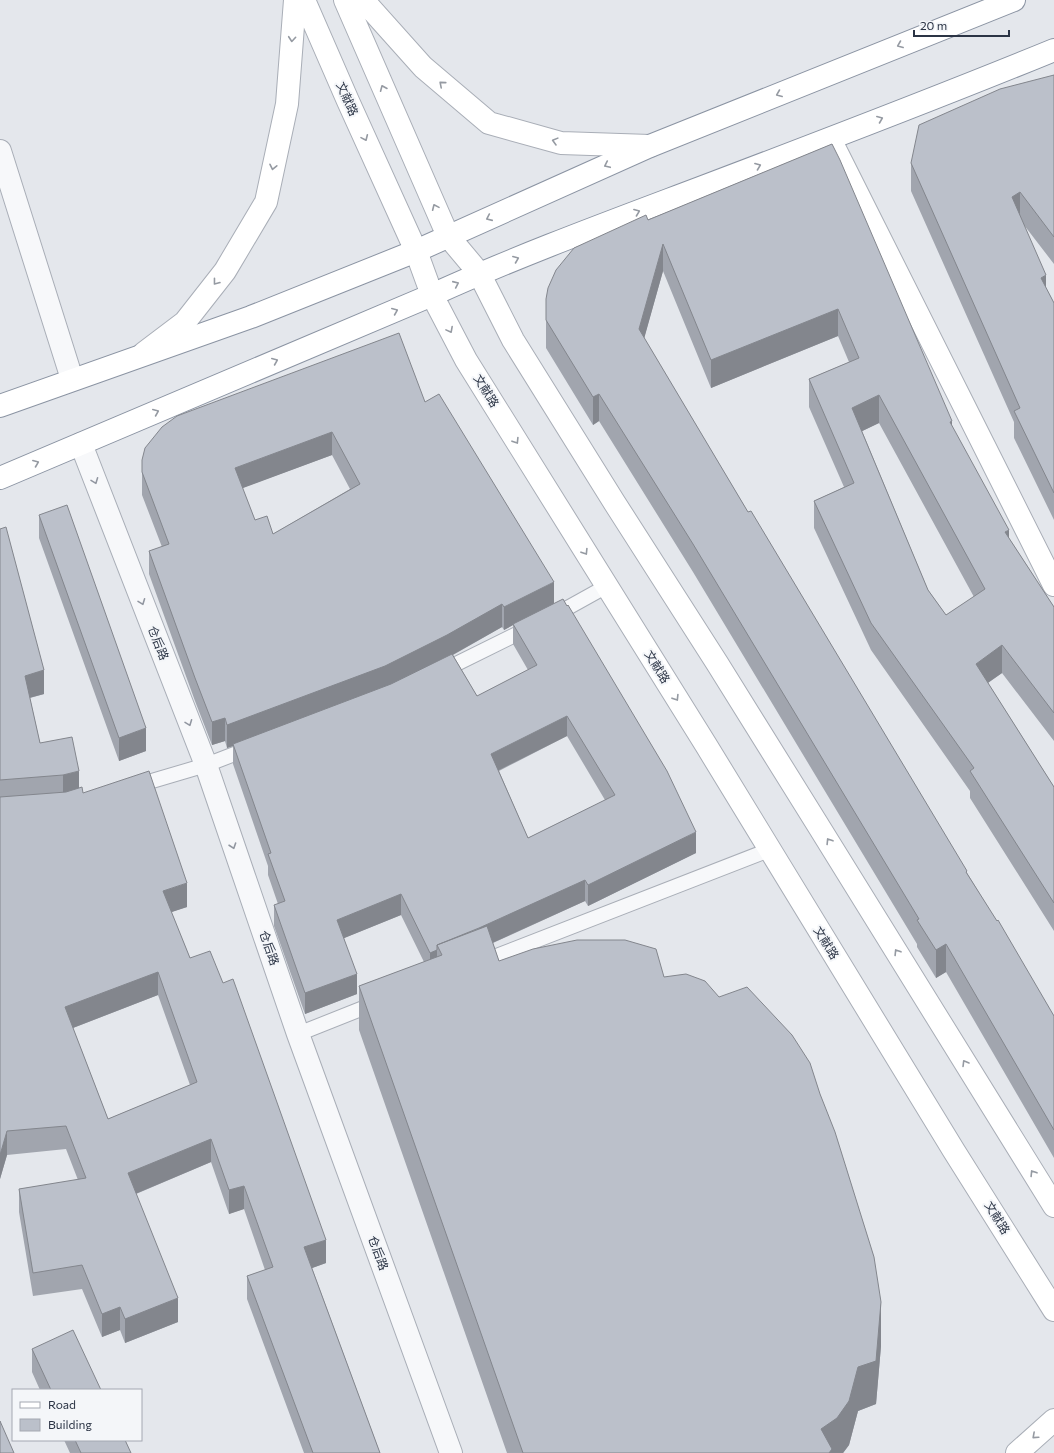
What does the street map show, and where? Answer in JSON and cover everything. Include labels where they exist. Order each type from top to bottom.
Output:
[{"type":"main road","points":[[140,356],[185,322],[225,271],[266,202],[287,104],[295,0]]},
{"type":"main road","name":"文献路","points":[[304,0],[416,250],[432,295],[466,360],[702,739],[950,1144],[1054,1310]]},
{"type":"main road","points":[[345,0],[448,236],[479,273],[513,340],[614,502],[717,662],[1054,1206]]},
{"type":"main road","points":[[363,0],[423,67],[488,123],[561,143],[650,146]]},
{"type":"main road","points":[[0,406],[72,379],[251,317],[416,250],[650,146],[1014,0]]},
{"type":"main road","points":[[0,478],[432,295],[479,273],[830,139],[1054,50]]},
{"type":"main road","points":[[830,139],[1054,585]]},
{"type":"main road","points":[[1017,1453],[1054,1420]]},
{"type":"street","points":[[0,151],[72,379]]},
{"type":"street","name":"仓后路","points":[[81,444],[206,764],[298,1034],[451,1453]]},
{"type":"lane","points":[[431,676],[573,605],[606,586]]},
{"type":"lane","points":[[124,789],[206,764],[264,743]]},
{"type":"lane","points":[[467,968],[769,850]]},
{"type":"lane","points":[[298,1034],[386,999]]},
{"type":"building","points":[[1054,75],[1054,237],[1020,192],[1012,197],[1046,275],[1041,278],[1054,303],[1054,493],[1014,411],[1020,408],[911,163],[919,125],[1000,89]]},
{"type":"building","points":[[832,144],[952,421],[950,422],[1009,530],[1005,532],[1054,607],[1054,713],[1002,645],[976,664],[1054,787],[1054,903],[970,771],[974,768],[871,623],[814,501],[854,483],[809,379],[859,358],[838,309],[711,360],[663,244],[639,329],[748,512],[751,511],[967,871],[966,872],[997,921],[998,920],[1054,1016],[1054,1130],[946,944],[936,950],[917,920],[919,919],[693,544],[599,394],[593,397],[546,320],[546,299],[548,288],[556,270],[574,248],[646,215],[648,220]],"holes":[[[879,395],[985,589],[946,615],[928,590],[852,408]]]},
{"type":"building","points":[[399,333],[425,402],[439,394],[554,582],[504,607],[502,604],[447,635],[385,666],[227,725],[225,718],[212,722],[149,551],[169,544],[142,472],[142,460],[145,448],[162,427],[177,416]],"holes":[[[332,432],[360,484],[273,534],[267,516],[255,520],[235,468]]]},
{"type":"building","points":[[67,505],[146,728],[119,738],[39,515]]},
{"type":"building","points":[[6,527],[44,670],[25,676],[40,743],[72,737],[79,771],[63,775],[0,780],[0,529]]},
{"type":"building","points":[[563,599],[667,771],[696,832],[588,885],[585,880],[479,928],[437,945],[437,950],[430,953],[401,894],[337,920],[357,974],[305,993],[274,905],[285,901],[268,854],[271,853],[233,744],[391,684],[452,654],[477,696],[537,665],[513,624]],"holes":[[[567,716],[615,795],[528,838],[491,754]]]},
{"type":"building","points":[[149,771],[187,883],[163,891],[190,958],[210,951],[223,983],[233,979],[326,1240],[304,1247],[380,1453],[313,1453],[247,1276],[273,1267],[244,1186],[229,1190],[211,1139],[128,1173],[178,1298],[125,1319],[120,1307],[102,1314],[82,1265],[33,1273],[19,1189],[86,1178],[66,1126],[7,1131],[0,1155],[0,797],[66,792],[82,787],[83,793]],"holes":[[[158,972],[197,1082],[108,1119],[65,1007]]]},
{"type":"building","points":[[487,926],[499,961],[533,949],[577,940],[625,940],[656,949],[664,977],[686,974],[705,981],[719,997],[747,987],[792,1035],[810,1063],[835,1132],[874,1257],[881,1302],[876,1361],[858,1367],[849,1401],[837,1418],[821,1429],[832,1449],[829,1453],[523,1453],[359,986],[442,955],[437,945]]},
{"type":"building","points":[[73,1330],[101,1389],[51,1389],[32,1349]]},
{"type":"building","points":[[0,1421],[14,1453],[0,1453]]},
{"type":"building","points":[[75,1441],[125,1441],[131,1453],[81,1453]]}]
